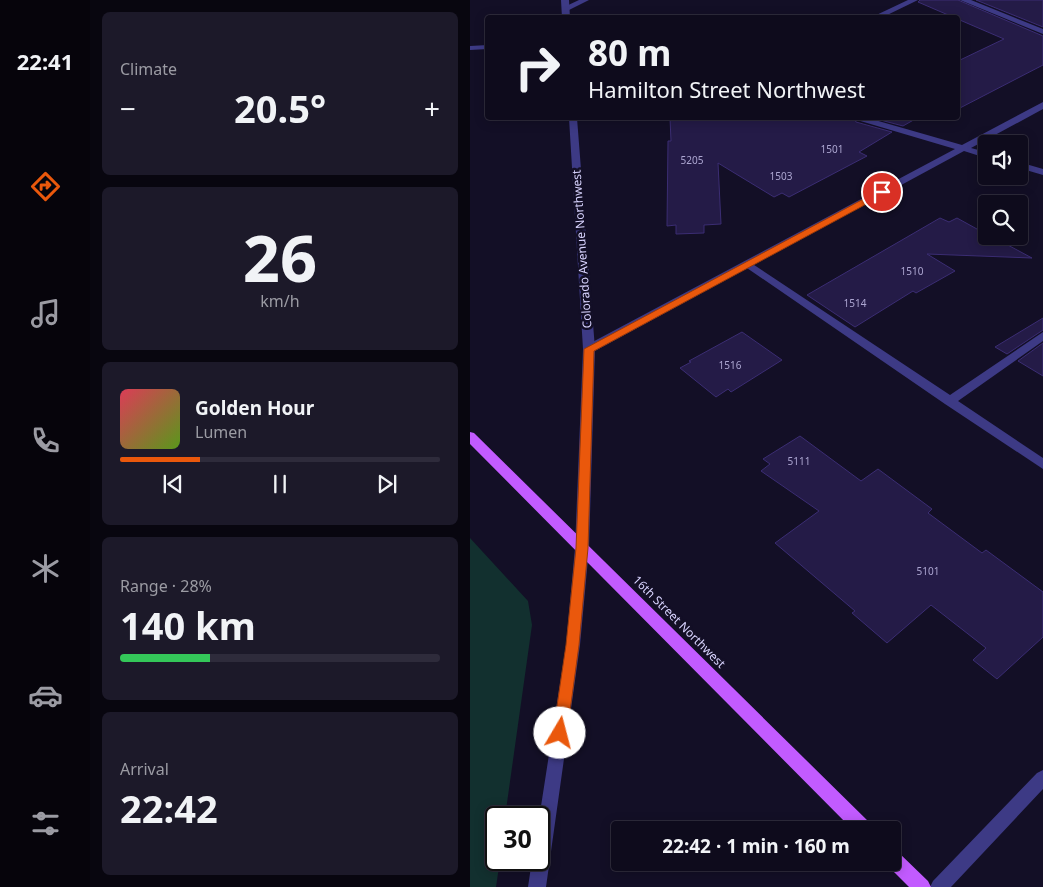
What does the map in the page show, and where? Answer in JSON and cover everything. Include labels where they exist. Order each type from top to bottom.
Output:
[{"type":"main road","name":"16th Street Northwest","points":[[470,436],[856,821]]},
{"type":"main road","points":[[901,867],[922,887]]},
{"type":"street","points":[[566,4],[585,0]]},
{"type":"street","points":[[881,15],[914,0]]},
{"type":"street","points":[[964,0],[1043,32]]},
{"type":"street","points":[[470,48],[485,47]]},
{"type":"street","points":[[589,349],[1043,105]]},
{"type":"street","name":"Colorado Avenue Northwest","points":[[537,887],[572,651],[582,548],[589,349],[573,120]]},
{"type":"street","points":[[867,120],[978,153]]},
{"type":"street","points":[[1028,168],[1043,172]]},
{"type":"street","points":[[748,264],[1043,464]]},
{"type":"street","points":[[950,401],[1043,336]]},
{"type":"street","points":[[939,887],[1043,778]]},
{"type":"green space","points":[[470,538],[528,601],[532,625],[507,806],[485,806],[485,871],[498,871],[496,887],[470,887]]},
{"type":"building","points":[[920,0],[958,0],[1043,36],[1043,65],[960,108],[960,60],[1004,39],[960,20],[960,15],[948,15],[918,2]]},
{"type":"building","points":[[976,0],[1043,0],[1043,27]]},
{"type":"building","points":[[670,120],[855,120],[856,122],[892,132],[859,152],[867,156],[789,197],[782,193],[774,197],[718,163],[721,224],[704,225],[704,233],[676,234],[676,225],[667,226],[668,141],[671,141]]},
{"type":"building","points":[[880,120],[914,120],[903,126]]},
{"type":"building","points":[[940,218],[949,222],[957,218],[978,230],[978,245],[1008,245],[1032,258],[927,254],[955,271],[916,293],[913,291],[855,327],[807,295]]},
{"type":"building","points":[[1043,318],[1043,330],[1007,354],[995,347]]},
{"type":"building","points":[[742,332],[782,360],[731,392],[728,389],[716,397],[680,368],[691,362],[689,361]]},
{"type":"building","points":[[1043,343],[1043,376],[1018,361]]},
{"type":"building","points":[[800,436],[861,481],[878,469],[932,509],[928,513],[982,553],[986,550],[1043,592],[1043,637],[997,679],[973,660],[986,648],[931,605],[887,643],[852,613],[855,611],[775,543],[819,511],[761,471],[770,464],[763,459]]},
{"type":"route","points":[[560,733],[573,645],[582,548],[589,349],[882,192]]}]
